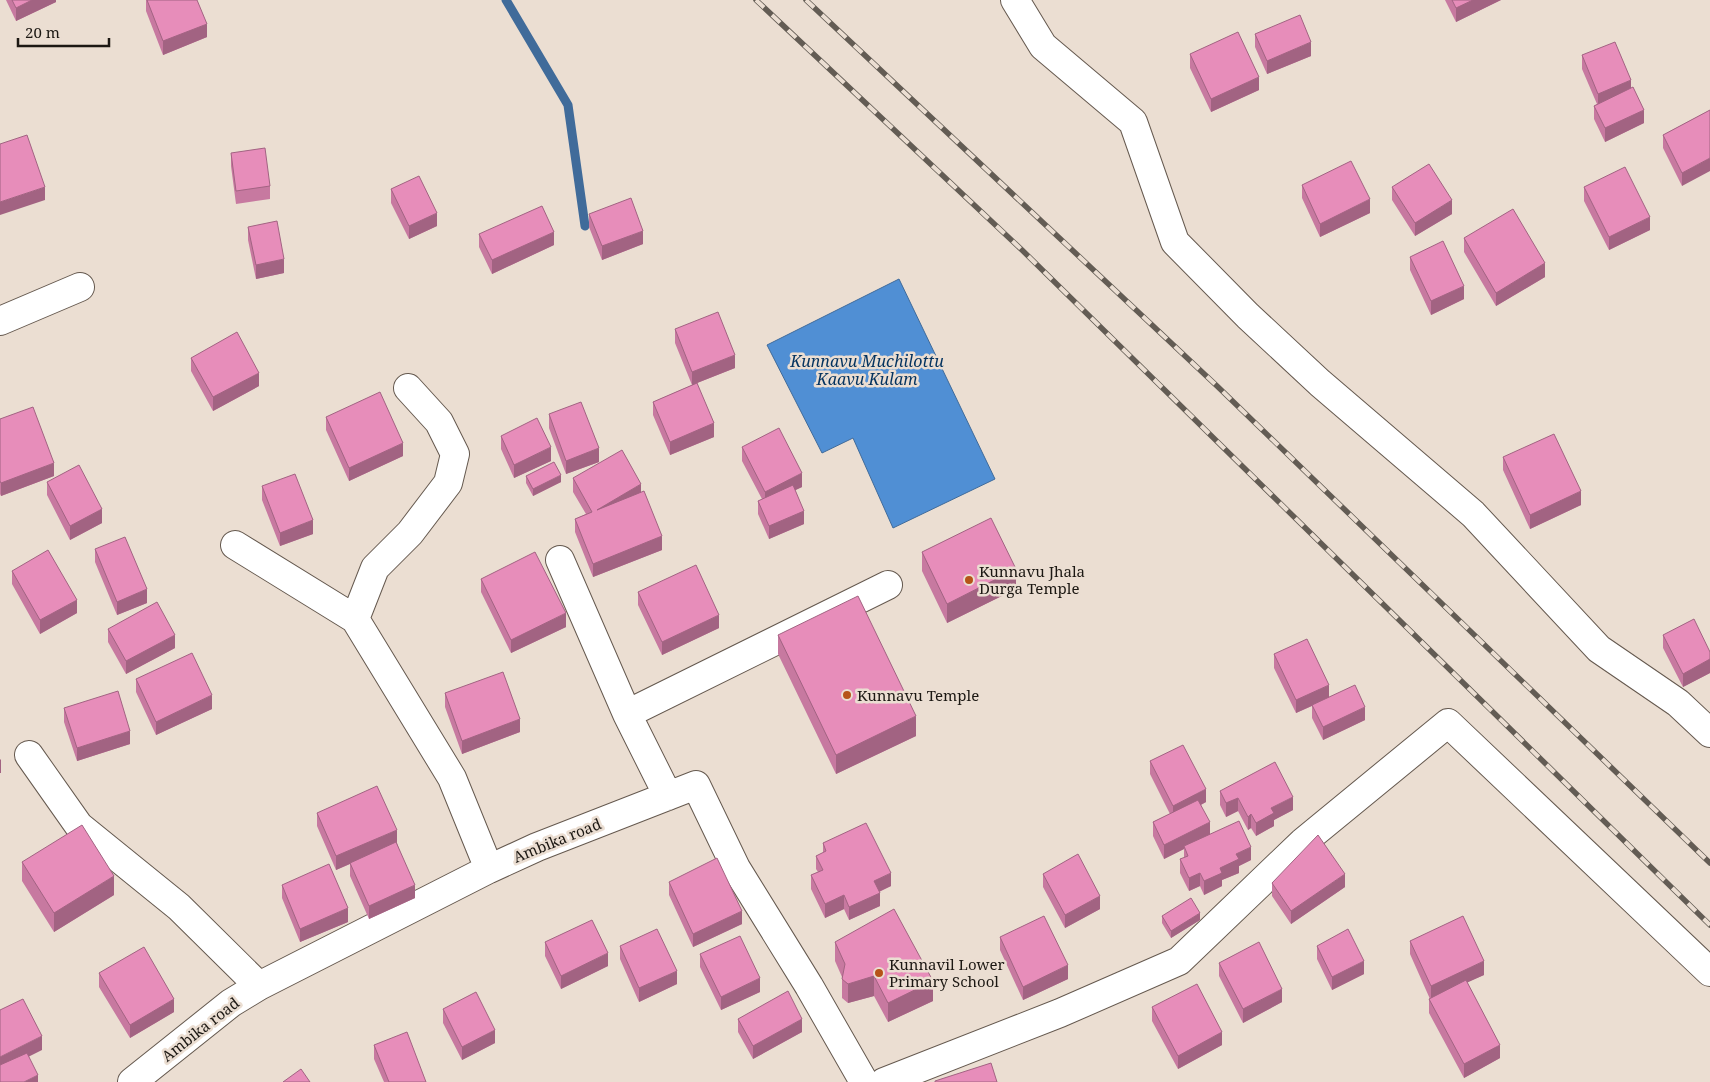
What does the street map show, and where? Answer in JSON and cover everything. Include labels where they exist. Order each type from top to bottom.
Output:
[{"type":"street","points":[[1015,0],[1043,46],[1133,122],[1175,242],[1248,316],[1320,383],[1473,514],[1600,649],[1678,703],[1710,733]]},
{"type":"street","points":[[0,321],[80,287]]},
{"type":"street","points":[[355,619],[374,568],[410,533],[448,483],[455,454],[439,422],[408,388]]},
{"type":"street","points":[[234,545],[355,619],[452,778],[489,869]]},
{"type":"street","points":[[560,560],[627,714],[668,796]]},
{"type":"street","points":[[627,714],[888,585]]},
{"type":"street","points":[[884,1082],[1060,1013],[1179,960],[1303,842],[1448,723],[1710,972]]},
{"type":"street","points":[[29,755],[79,826],[179,907],[259,986]]},
{"type":"street","name":"Ambika road","points":[[132,1082],[231,1003],[259,986],[489,869],[696,785],[736,868],[809,986],[864,1082]]},
{"type":"water","name":"Kunnavu Muchilottu Kaavu Kulam","points":[[899,279],[995,479],[893,528],[853,438],[822,453],[767,345]]},
{"type":"building","points":[[12,0],[32,0],[16,8]]},
{"type":"building","points":[[147,0],[197,0],[207,24],[163,41]]},
{"type":"building","points":[[1452,0],[1473,0],[1456,8]]},
{"type":"building","points":[[1300,15],[1311,42],[1267,61],[1255,34]]},
{"type":"building","points":[[1238,32],[1259,77],[1211,99],[1190,54]]},
{"type":"building","points":[[1615,42],[1631,80],[1598,94],[1582,55]]},
{"type":"building","points":[[1633,87],[1644,110],[1605,128],[1594,106]]},
{"type":"building","points":[[1710,110],[1710,158],[1682,173],[1663,135]]},
{"type":"building","points":[[27,135],[45,187],[0,202],[0,144]]},
{"type":"building","points":[[265,148],[270,186],[236,191],[231,153]]},
{"type":"building","points":[[1351,161],[1370,199],[1320,224],[1302,185]]},
{"type":"building","points":[[1429,164],[1452,200],[1415,223],[1392,187]]},
{"type":"building","points":[[1625,167],[1650,217],[1609,237],[1584,187]]},
{"type":"building","points":[[419,176],[437,213],[409,226],[391,189]]},
{"type":"building","points":[[631,198],[643,231],[602,246],[589,214]]},
{"type":"building","points":[[542,206],[554,232],[492,260],[479,234]]},
{"type":"building","points":[[1513,209],[1545,263],[1496,293],[1464,238]]},
{"type":"building","points":[[277,221],[284,259],[256,265],[248,227]]},
{"type":"building","points":[[1443,241],[1464,286],[1431,301],[1410,257]]},
{"type":"building","points":[[718,312],[735,355],[692,372],[675,329]]},
{"type":"building","points":[[237,332],[259,373],[213,397],[191,358]]},
{"type":"building","points":[[697,383],[714,423],[670,442],[653,402]]},
{"type":"building","points":[[380,392],[403,443],[349,468],[326,417]]},
{"type":"building","points":[[581,402],[599,448],[566,461],[549,414]]},
{"type":"building","points":[[33,407],[54,463],[1,483],[0,419]]},
{"type":"building","points":[[537,418],[551,447],[514,465],[501,436]]},
{"type":"building","points":[[779,428],[802,473],[765,492],[742,447]]},
{"type":"building","points":[[1554,434],[1581,491],[1530,515],[1503,457]]},
{"type":"building","points":[[622,450],[641,484],[597,510],[644,491],[662,536],[593,564],[575,519],[592,512],[573,478]]},
{"type":"building","points":[[554,462],[561,475],[533,489],[526,476]]},
{"type":"building","points":[[79,465],[102,509],[70,526],[47,482]]},
{"type":"building","points":[[295,474],[313,520],[280,533],[262,486]]},
{"type":"building","points":[[793,485],[804,511],[769,526],[758,501]]},
{"type":"building","name":"Kunnavu Jhala Durga Temple","points":[[991,518],[1016,569],[947,604],[922,552]]},
{"type":"building","points":[[125,537],[147,589],[117,602],[95,549]]},
{"type":"building","points":[[48,550],[77,600],[40,620],[12,571]]},
{"type":"building","points":[[535,552],[566,613],[511,640],[481,579]]},
{"type":"building","points":[[696,565],[719,615],[662,642],[638,592]]},
{"type":"building","name":"Kunnavu Temple","points":[[858,596],[916,716],[836,755],[778,635]]},
{"type":"building","points":[[157,602],[175,635],[126,661],[108,629]]},
{"type":"building","points":[[1694,619],[1710,652],[1710,659],[1683,674],[1663,635]]},
{"type":"building","points":[[1307,639],[1329,685],[1296,700],[1274,654]]},
{"type":"building","points":[[192,653],[212,695],[156,722],[136,679]]},
{"type":"building","points":[[503,672],[520,719],[462,741],[445,693]]},
{"type":"building","points":[[1355,685],[1365,707],[1323,727],[1312,705]]},
{"type":"building","points":[[118,691],[130,731],[77,748],[64,708]]},
{"type":"building","points":[[1183,745],[1206,789],[1173,806],[1150,761]]},
{"type":"building","points":[[1275,762],[1293,797],[1271,808],[1274,813],[1256,823],[1251,814],[1248,817],[1238,798],[1226,803],[1220,791]]},
{"type":"building","points":[[377,786],[397,830],[336,856],[317,813]]},
{"type":"building","points":[[1198,800],[1210,822],[1164,845],[1153,822]]},
{"type":"building","points":[[1239,821],[1251,847],[1236,854],[1239,859],[1220,868],[1222,873],[1204,881],[1200,873],[1189,878],[1180,859],[1188,856],[1184,846]]},
{"type":"building","points":[[866,823],[891,873],[874,881],[880,893],[849,907],[844,895],[825,904],[811,875],[823,870],[816,856],[826,851],[823,843]]},
{"type":"building","points":[[82,825],[114,876],[54,913],[22,862]]},
{"type":"building","points":[[1318,835],[1345,874],[1291,911],[1272,883]]},
{"type":"building","points":[[396,842],[415,885],[369,906],[350,863]]},
{"type":"building","points":[[1078,854],[1100,896],[1065,915],[1043,874]]},
{"type":"building","points":[[717,858],[742,911],[693,934],[669,882]]},
{"type":"building","points":[[329,864],[348,908],[300,929],[282,885]]},
{"type":"building","points":[[1191,898],[1200,913],[1171,931],[1162,916]]},
{"type":"building","name":"Kunnavil Lower Primary School","points":[[894,909],[933,981],[888,1003],[874,976],[848,984],[842,979],[845,964],[835,942]]},
{"type":"building","points":[[1044,916],[1068,965],[1023,987],[1000,937]]},
{"type":"building","points":[[1463,916],[1484,961],[1431,986],[1410,941]]},
{"type":"building","points":[[592,920],[608,953],[561,976],[545,942]]},
{"type":"building","points":[[657,929],[677,971],[639,988],[620,946]]},
{"type":"building","points":[[1348,929],[1364,961],[1332,977],[1317,946]]},
{"type":"building","points":[[740,936],[760,978],[721,997],[700,954]]},
{"type":"building","points":[[1259,942],[1282,989],[1243,1009],[1219,963]]},
{"type":"building","points":[[144,947],[174,999],[130,1025],[99,973]]},
{"type":"building","points":[[1466,980],[1500,1045],[1464,1064],[1429,999]]},
{"type":"building","points":[[1197,984],[1222,1032],[1178,1056],[1152,1007]]},
{"type":"building","points":[[788,991],[802,1019],[753,1046],[738,1019]]},
{"type":"building","points":[[476,992],[495,1030],[462,1047],[443,1009]]},
{"type":"building","points":[[23,999],[42,1036],[0,1057],[0,1010]]},
{"type":"building","points":[[407,1032],[426,1082],[389,1082],[374,1045]]},
{"type":"building","points":[[27,1053],[38,1075],[24,1082],[0,1082],[0,1065]]},
{"type":"building","points":[[991,1063],[997,1082],[935,1082],[935,1081]]},
{"type":"building","points":[[301,1069],[310,1082],[283,1082]]},
{"type":"waterway","points":[[506,0],[568,105],[585,226]]},
{"type":"railway","points":[[756,0],[1022,250],[1710,925]]},
{"type":"railway","points":[[806,0],[1217,386],[1710,863]]},
{"type":"place","name":"Kunnavu Jhala Durga Temple","points":[[969,580]]},
{"type":"place","name":"Kunnavu Temple","points":[[847,695]]},
{"type":"place","name":"Kunnavil Lower Primary School","points":[[879,973]]}]
